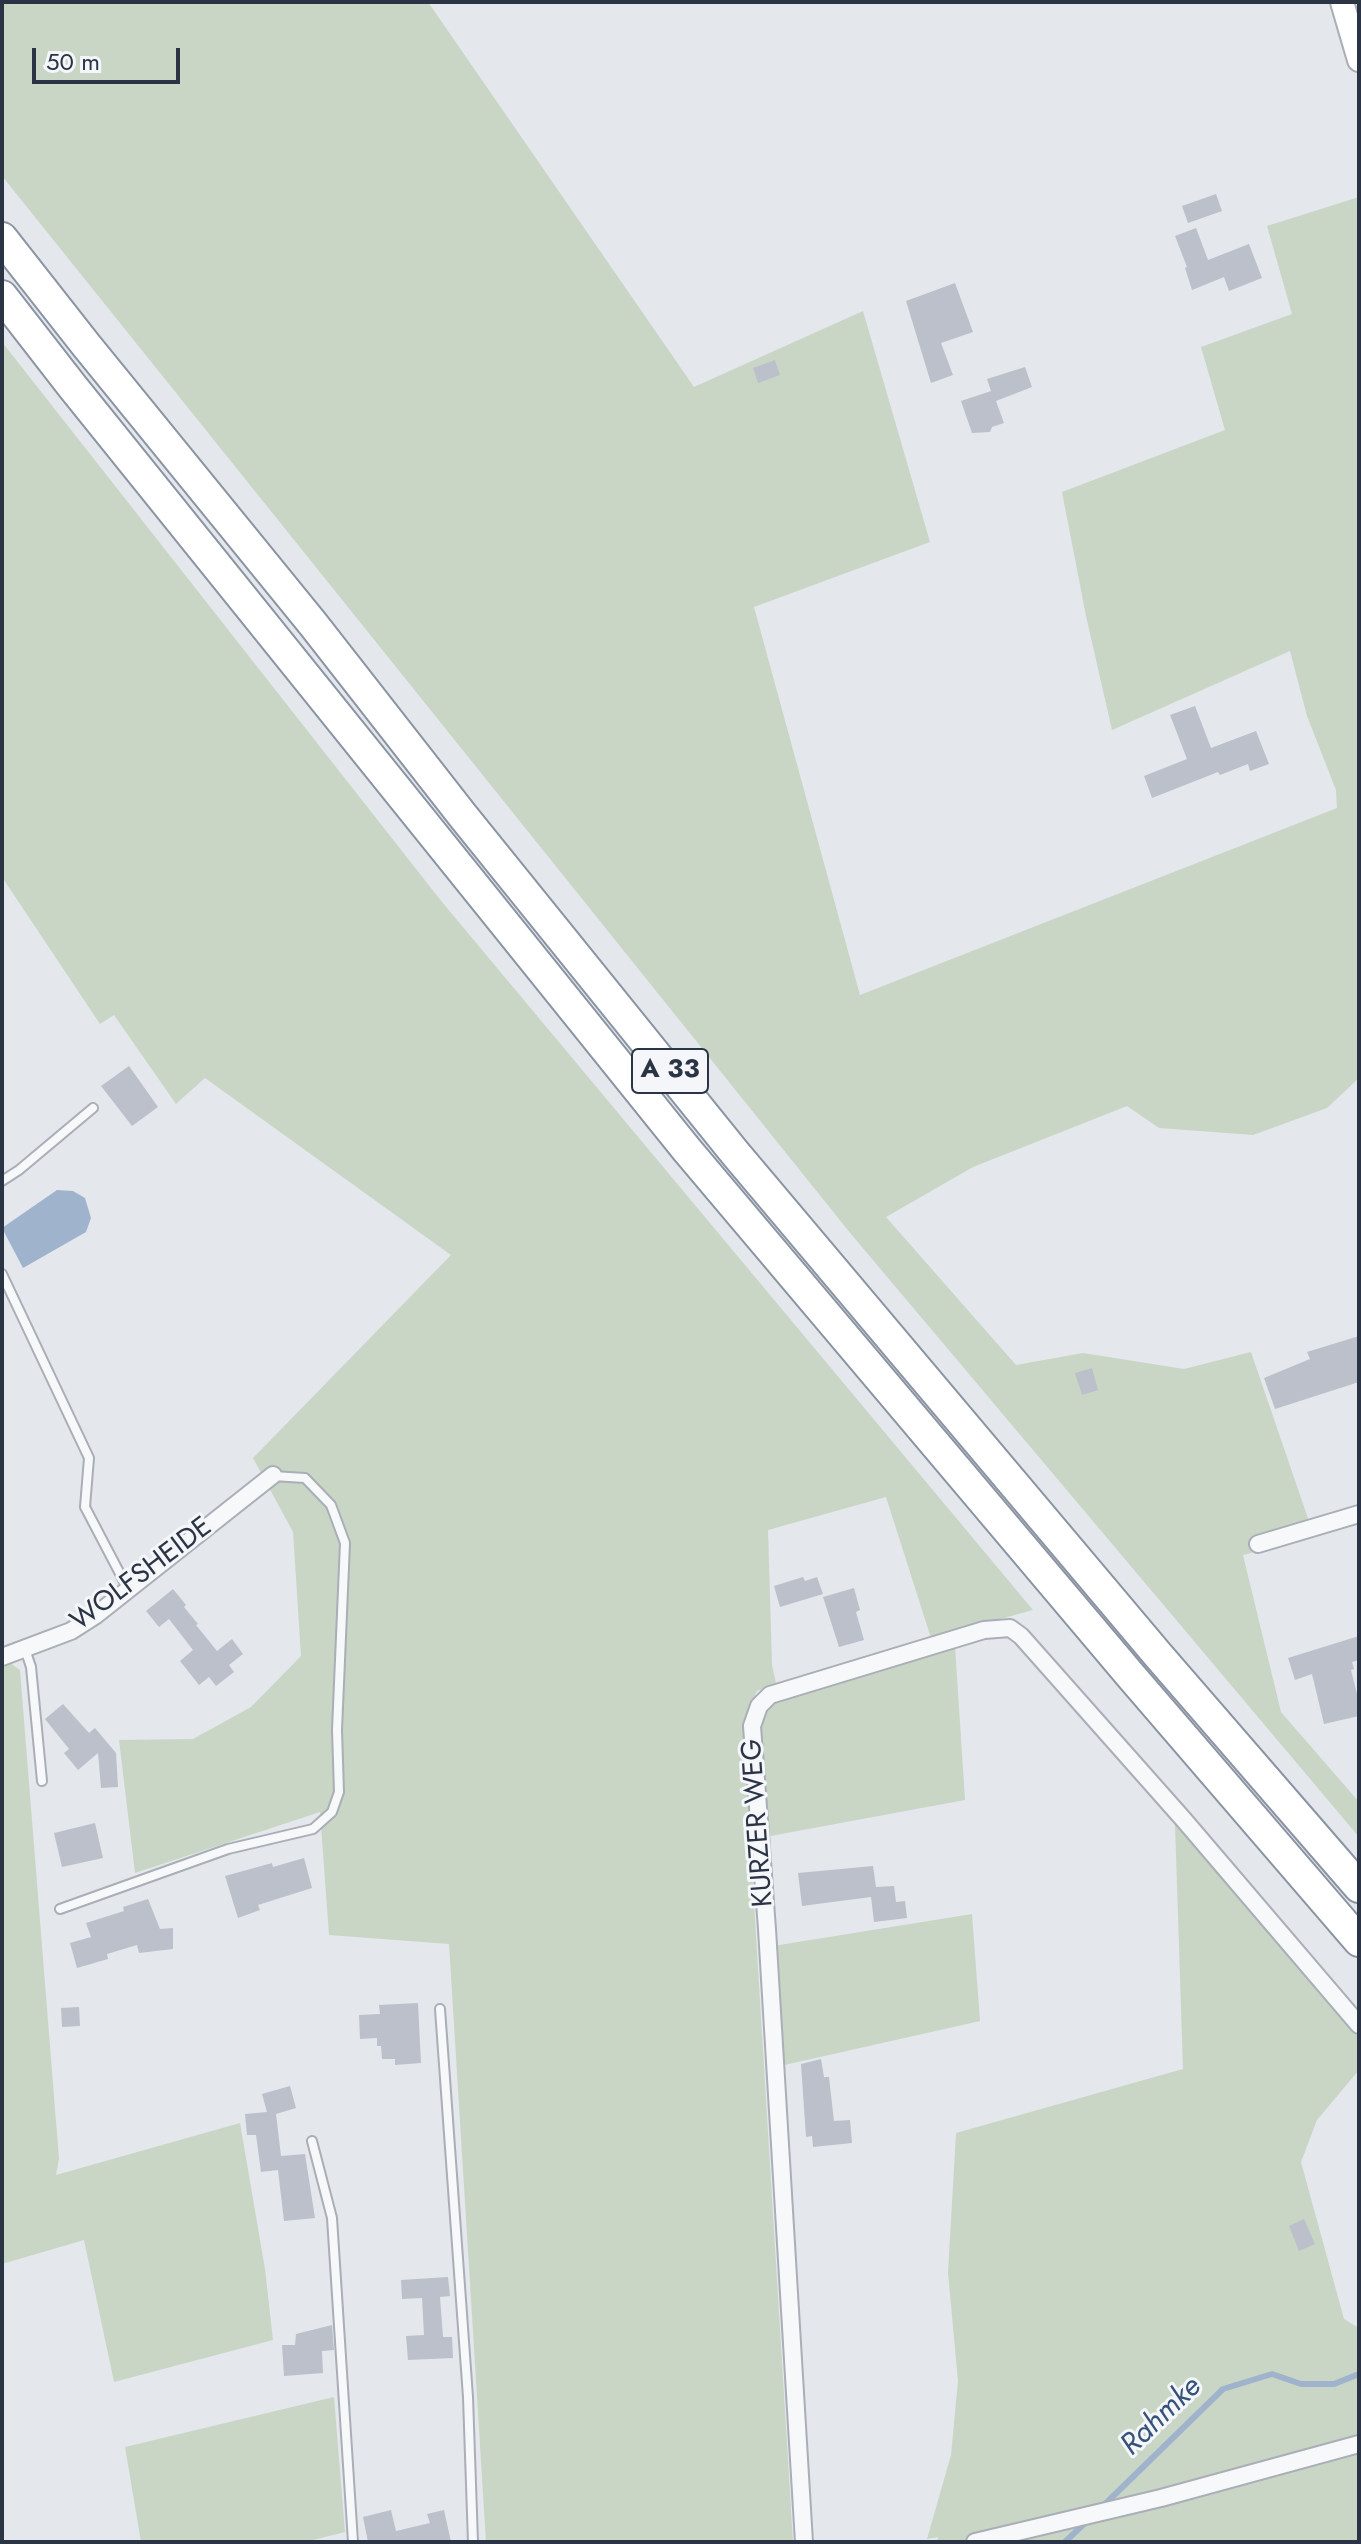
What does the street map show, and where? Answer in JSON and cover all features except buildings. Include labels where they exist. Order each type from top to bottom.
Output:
[{"type":"highway","name":"A 33","points":[[2,238],[735,1153],[1168,1667],[1359,1887]]},
{"type":"highway","name":"A 33","points":[[2,296],[687,1150],[1359,1941]]},
{"type":"street","points":[[1342,2],[1359,60]]},
{"type":"street","name":"WOLFSHEIDE","points":[[2,1657],[71,1631],[273,1475]]},
{"type":"street","points":[[1258,1544],[1359,1514]]},
{"type":"street","name":"KURZER WEG","points":[[804,2542],[752,1726],[759,1706],[770,1695],[984,1630],[1010,1628],[1021,1636],[1184,1820],[1359,2025]]},
{"type":"street","points":[[975,2542],[1161,2498],[1359,2444]]},
{"type":"lane","points":[[2,1181],[93,1108]]},
{"type":"lane","points":[[2,1274],[89,1458],[85,1507],[128,1590]]},
{"type":"lane","points":[[60,1909],[228,1849],[313,1829],[332,1812],[339,1792],[337,1730],[345,1543],[331,1505],[305,1478],[273,1475]]},
{"type":"lane","points":[[25,1648],[31,1667],[42,1781]]},
{"type":"lane","points":[[440,2009],[468,2397],[473,2542]]},
{"type":"lane","points":[[312,2141],[332,2218],[353,2542]]},
{"type":"green space","points":[[2,2],[428,2],[694,387],[863,311],[930,542],[754,607],[860,995],[1337,808],[1336,790],[1307,716],[1290,651],[1112,730],[1062,492],[1225,430],[1201,347],[1292,314],[1267,226],[1359,197],[1359,1078],[1327,1108],[1253,1135],[1159,1128],[1127,1106],[973,1167],[886,1217],[1016,1365],[1083,1353],[1184,1369],[1251,1352],[1314,1536],[1243,1555],[1281,1712],[1359,1802],[1359,1837],[851,1234],[2,176]]},
{"type":"green space","points":[[2,342],[442,902],[1033,1610],[931,1638],[886,1497],[768,1530],[772,1665],[776,1683],[757,1691],[743,1722],[793,2542],[486,2542],[449,1944],[329,1935],[320,1812],[135,1873],[119,1740],[193,1739],[251,1707],[301,1656],[293,1532],[253,1458],[451,1255],[205,1078],[176,1104],[114,1015],[100,1024],[2,877]]},
{"type":"green space","points":[[955,1646],[965,1800],[765,1837],[759,1734],[763,1713],[773,1703]]},
{"type":"green space","points":[[10,1663],[20,1670],[59,2159],[56,2175],[240,2123],[265,2269],[273,2340],[114,2382],[84,2240],[2,2264],[2,1666]]},
{"type":"green space","points":[[1175,1824],[1359,2038],[1359,2070],[1317,2120],[1301,2162],[1344,2319],[1359,2328],[1359,2542],[937,2542],[938,2537],[927,2539],[951,2455],[958,2381],[948,2273],[956,2133],[1183,2069]]},
{"type":"green space","points":[[972,1914],[980,2021],[780,2066],[773,1946]]},
{"type":"green space","points":[[334,2397],[345,2532],[305,2542],[141,2542],[125,2447]]},
{"type":"water","points":[[57,1190],[73,1191],[85,1198],[91,1218],[86,1232],[23,1268],[2,1228]]},
{"type":"waterway","name":"Rahmke","points":[[1101,2508],[1223,2389],[1272,2374],[1301,2384],[1334,2384],[1359,2374]]},
{"type":"waterway","name":"Rahmke","points":[[1065,2542],[1087,2521]]}]
